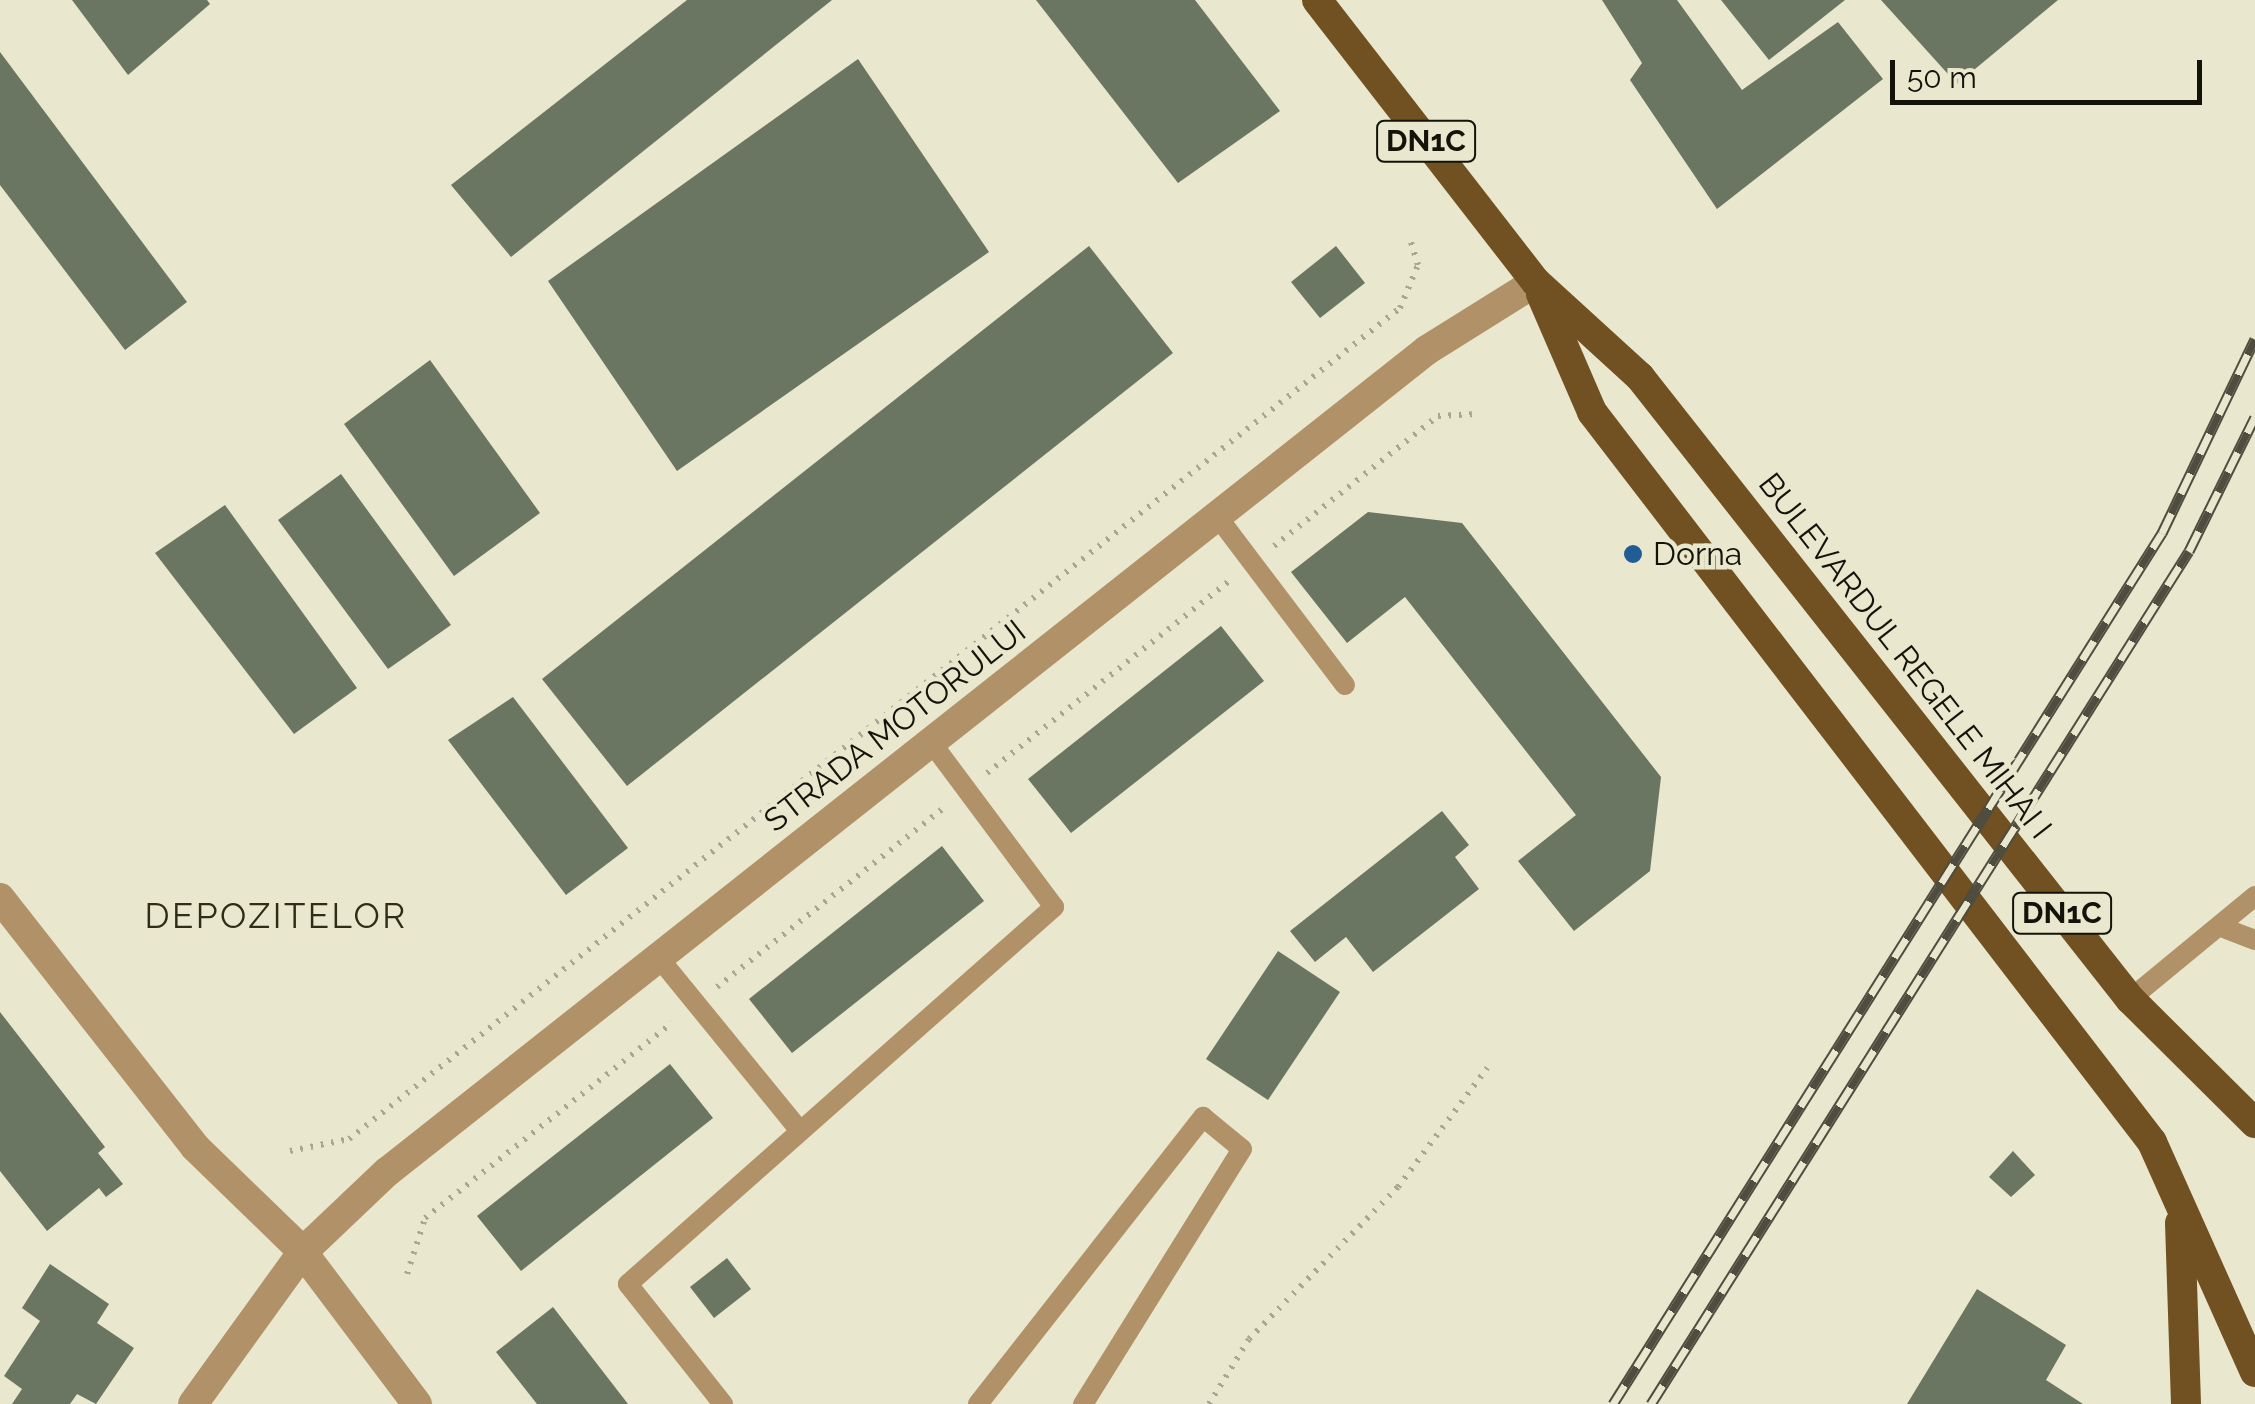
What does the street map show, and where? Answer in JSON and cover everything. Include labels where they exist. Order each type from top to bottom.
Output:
[{"type":"main road","name":"BULEVARDUL REGELE MIHAI I","points":[[1317,0],[1536,282],[1640,377],[2130,999],[2255,1123]]},
{"type":"main road","name":"BULEVARDUL REGELE MIHAI I","points":[[1536,282],[1592,412],[1931,865],[2114,1087],[2178,1200],[2255,1372]]},
{"type":"main road","points":[[2178,1200],[2186,1404]]},
{"type":"street","name":"STRADA MOTORULUI","points":[[192,1404],[303,1253],[387,1172],[1427,350],[1536,282]]},
{"type":"street","points":[[0,898],[195,1147],[303,1253],[417,1404]]},
{"type":"lane","points":[[1217,516],[1345,684]]},
{"type":"lane","points":[[723,1404],[628,1284],[1054,907],[932,742]]},
{"type":"lane","points":[[2130,999],[2255,896]]},
{"type":"lane","points":[[2221,927],[2255,940]]},
{"type":"lane","points":[[658,958],[800,1132]]},
{"type":"lane","points":[[978,1404],[1203,1117],[1242,1149],[1083,1404]]},
{"type":"path","points":[[290,1151],[349,1139],[1400,308],[1418,265],[1409,235]]},
{"type":"path","points":[[407,1274],[425,1218],[1438,416],[1472,414]]},
{"type":"path","points":[[1209,1404],[1249,1340],[1398,1188],[1487,1068]]},
{"type":"building","points":[[72,0],[207,0],[210,4],[128,75]]},
{"type":"building","points":[[687,0],[832,0],[511,257],[451,185]]},
{"type":"building","points":[[1036,0],[1195,0],[1280,111],[1178,183]]},
{"type":"building","points":[[1602,0],[1677,0],[1742,90],[1838,22],[1883,79],[1717,209],[1630,80],[1642,63]]},
{"type":"building","points":[[1721,0],[1845,0],[1769,60]]},
{"type":"building","points":[[1881,0],[2058,0],[1957,84]]},
{"type":"building","points":[[0,52],[187,302],[125,350],[0,185]]},
{"type":"building","points":[[858,59],[989,252],[677,471],[548,281]]},
{"type":"building","points":[[1089,246],[1173,353],[627,786],[542,679]]},
{"type":"building","points":[[1336,246],[1365,283],[1320,318],[1291,282]]},
{"type":"building","points":[[430,360],[540,513],[454,576],[344,424]]},
{"type":"building","points":[[341,474],[451,625],[388,669],[278,520]]},
{"type":"building","points":[[225,505],[357,688],[294,734],[155,553]]},
{"type":"building","points":[[1368,512],[1462,523],[1661,777],[1650,871],[1574,931],[1518,861],[1576,815],[1405,597],[1347,643],[1291,572]]},
{"type":"building","points":[[1221,626],[1264,681],[1071,833],[1028,779]]},
{"type":"building","points":[[513,697],[628,848],[566,895],[448,740]]},
{"type":"building","points":[[1442,811],[1469,845],[1455,857],[1479,889],[1373,972],[1346,937],[1315,962],[1290,931]]},
{"type":"building","points":[[942,846],[984,901],[792,1053],[749,999]]},
{"type":"building","points":[[1278,951],[1340,992],[1268,1100],[1206,1059]]},
{"type":"building","points":[[0,1012],[105,1147],[98,1153],[123,1184],[106,1197],[99,1188],[47,1231],[0,1171]]},
{"type":"building","points":[[670,1064],[713,1118],[521,1271],[477,1216]]},
{"type":"building","points":[[2013,1151],[2035,1175],[2011,1197],[1989,1177]]},
{"type":"building","points":[[727,1258],[751,1289],[714,1318],[690,1287]]},
{"type":"building","points":[[50,1264],[109,1304],[97,1323],[134,1348],[96,1404],[77,1394],[70,1404],[12,1404],[22,1389],[4,1376],[40,1321],[22,1308]]},
{"type":"building","points":[[1977,1289],[2066,1345],[2046,1380],[2083,1404],[1907,1404]]},
{"type":"building","points":[[553,1307],[628,1404],[537,1404],[496,1352]]},
{"type":"railway","points":[[1613,1404],[2162,533],[2255,339]]},
{"type":"railway","points":[[1651,1404],[2189,551],[2255,417]]},
{"type":"place","name":"Dorna","points":[[1633,554]]},
{"type":"district","name":"DEPOZITELOR","points":[[276,916]]}]
